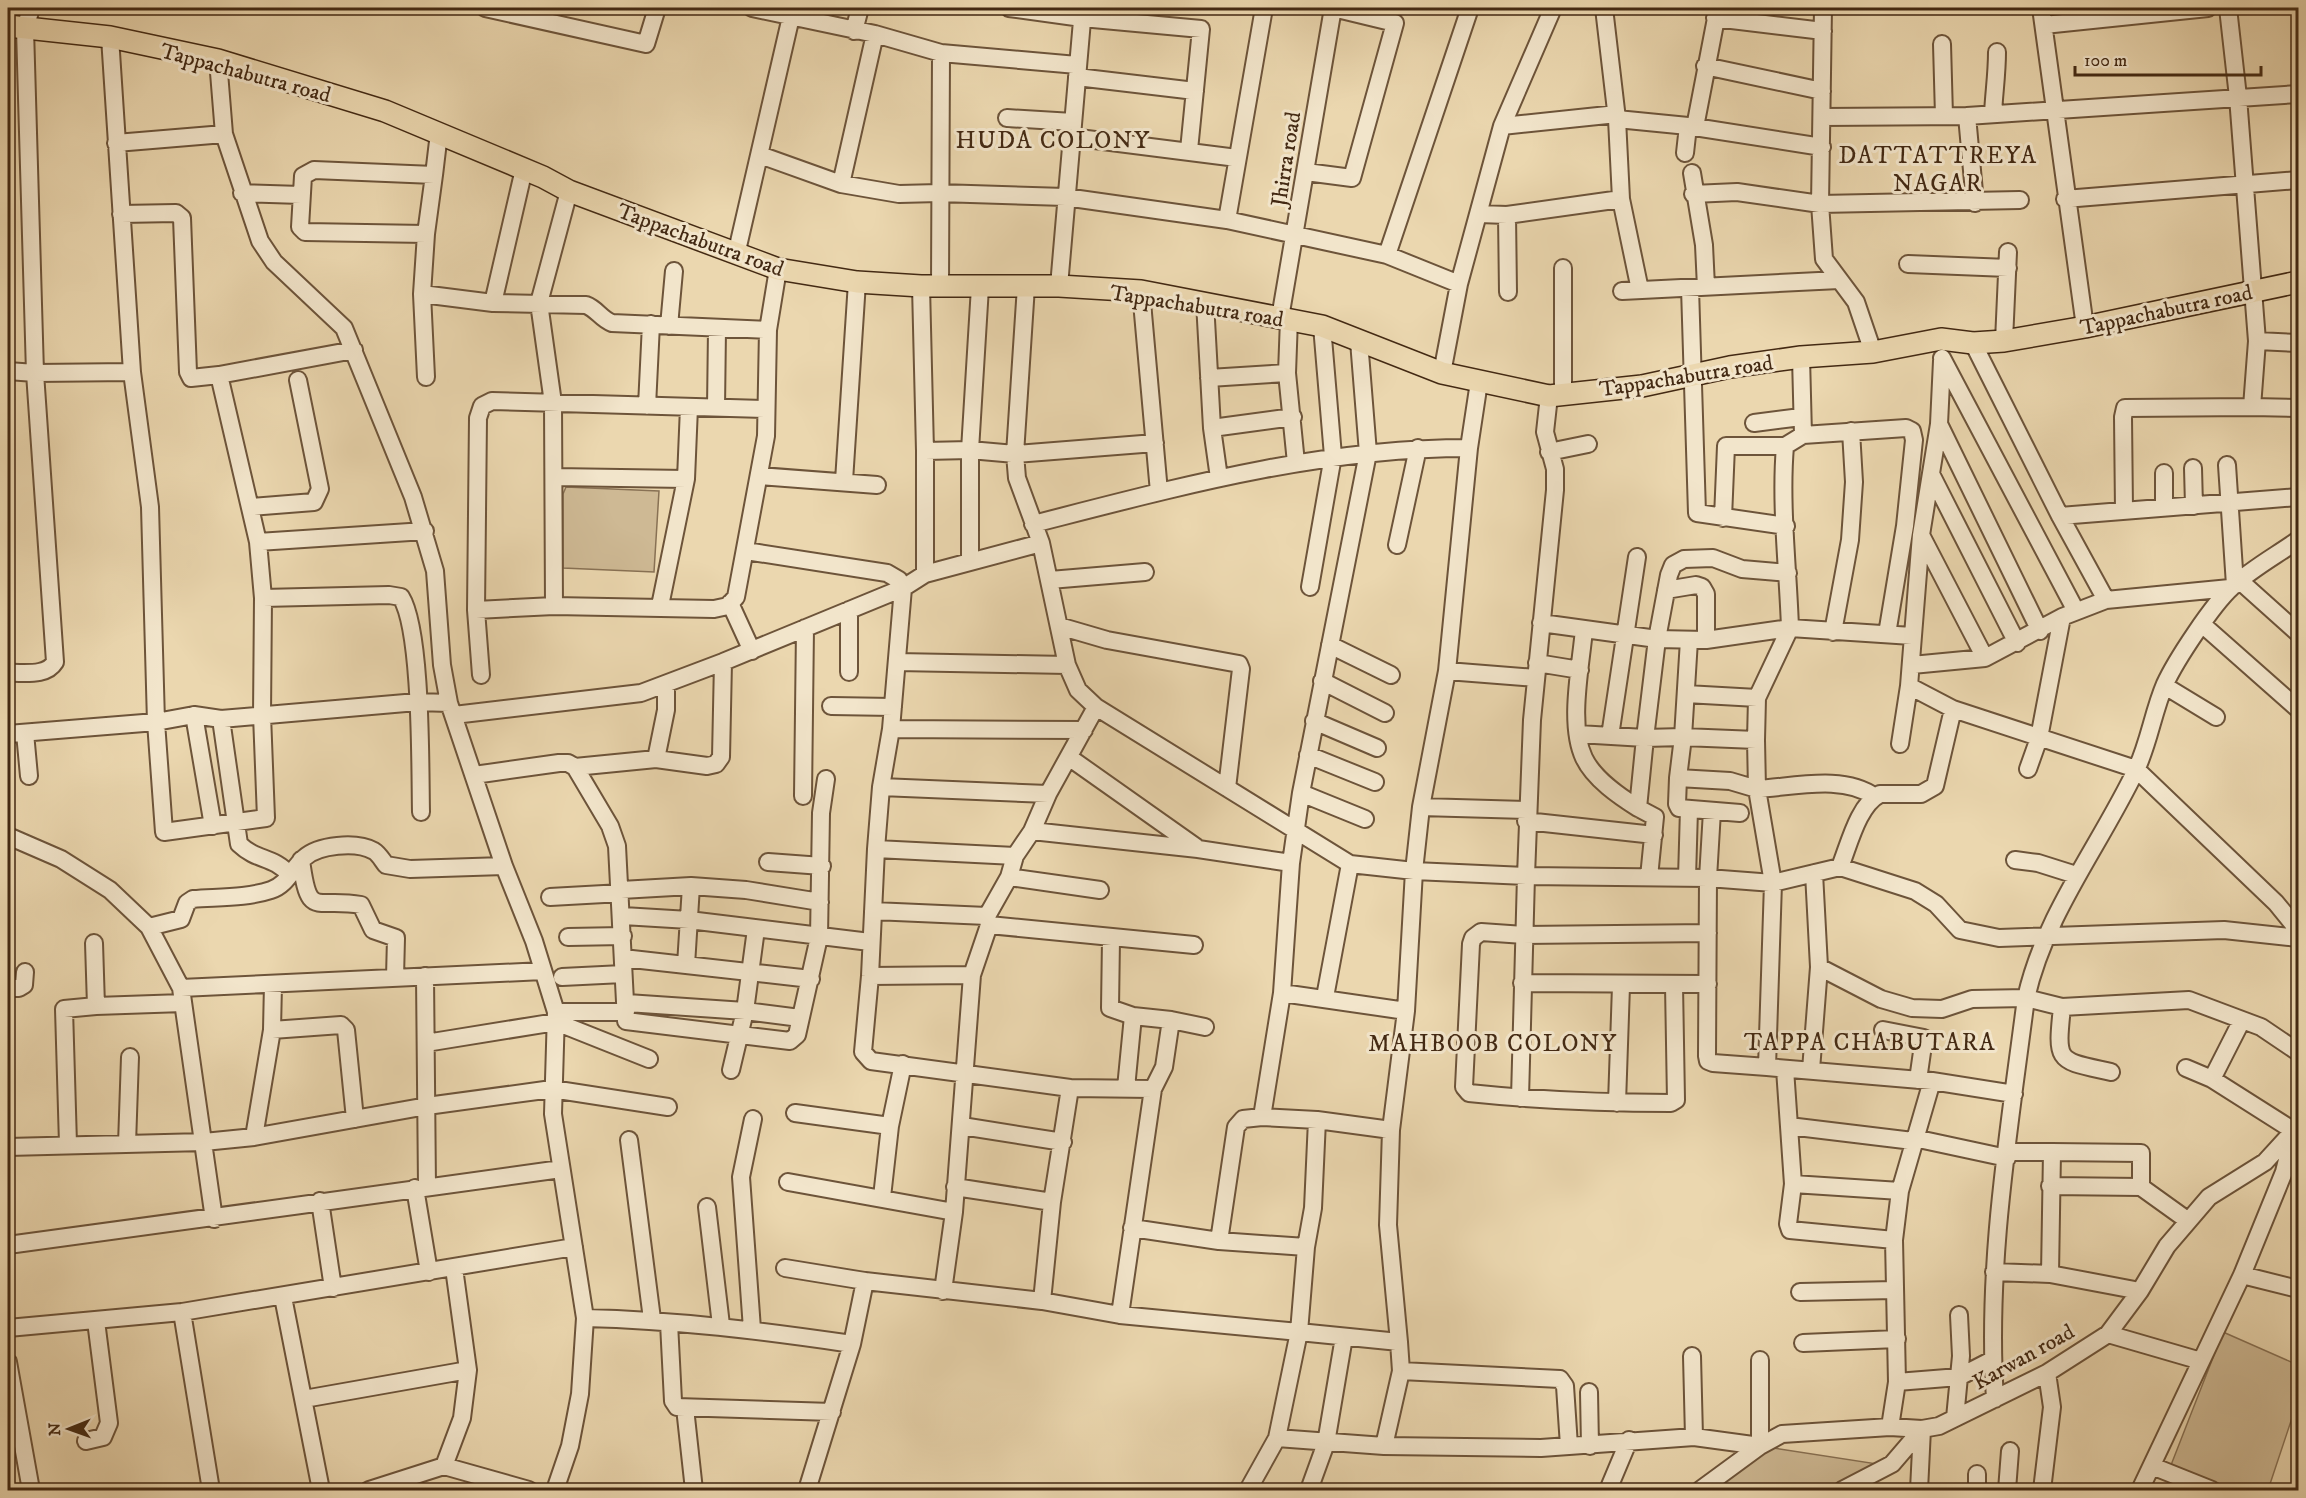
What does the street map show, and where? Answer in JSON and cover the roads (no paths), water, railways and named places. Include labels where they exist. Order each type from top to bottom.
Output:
[{"type":"main road","name":"Tappachabutra road","points":[[16,28],[110,37],[218,60],[385,111],[524,169],[569,191],[778,269],[857,282],[980,287],[1059,286],[1141,291],[1323,326],[1442,373],[1479,382],[1556,395],[1642,386],[1692,374],[1801,357],[1941,349],[2004,340],[2085,327],[2298,282]]},
{"type":"street","points":[[8,673],[44,672],[51,669],[55,662],[35,373],[16,28],[31,8]]},
{"type":"street","points":[[485,8],[511,10],[646,44],[657,8]]},
{"type":"street","points":[[752,8],[792,12],[854,31],[875,34],[941,53],[1077,71],[1195,91]]},
{"type":"street","points":[[854,31],[860,8]]},
{"type":"street","points":[[1010,8],[1082,13],[1201,29],[1189,150]]},
{"type":"street","points":[[1227,220],[1264,8]]},
{"type":"street","points":[[1306,172],[1352,178],[1395,23],[1333,8]]},
{"type":"street","name":"Jhirra road","points":[[1296,463],[1287,373],[1285,319],[1333,8]]},
{"type":"street","points":[[1387,255],[1470,8]]},
{"type":"street","points":[[1442,373],[1460,284],[1502,126],[1552,8]]},
{"type":"street","points":[[1604,8],[1617,117],[1621,199],[1640,290]]},
{"type":"street","points":[[1823,8],[1820,204],[1824,259],[1856,302],[1873,352]]},
{"type":"street","points":[[2041,8],[2056,110],[2065,199],[2085,327]]},
{"type":"street","points":[[2044,25],[2208,8]]},
{"type":"street","points":[[2228,8],[2238,97],[2257,341],[2252,407]]},
{"type":"street","points":[[736,255],[792,12]]},
{"type":"street","points":[[1059,286],[1082,13]]},
{"type":"street","points":[[1685,153],[1716,13],[1823,32]]},
{"type":"street","points":[[841,184],[875,34]]},
{"type":"street","points":[[110,37],[132,372],[150,507],[156,722],[164,832],[266,818],[262,715],[263,598],[258,542],[219,375]]},
{"type":"street","points":[[1942,44],[1944,117]]},
{"type":"street","points":[[1993,114],[1994,87],[1997,76],[1996,52]]},
{"type":"street","points":[[925,574],[925,451],[930,286],[939,193],[941,53]]},
{"type":"street","points":[[218,60],[224,134],[260,241],[274,262],[344,328],[424,531],[435,571],[442,665],[452,709],[504,866],[534,941],[556,1017],[552,1089],[561,1168],[585,1318],[580,1394],[570,1446],[555,1491]]},
{"type":"street","points":[[1705,66],[1822,91]]},
{"type":"street","points":[[1822,117],[1967,116],[2298,94]]},
{"type":"street","points":[[1967,116],[1975,203]]},
{"type":"street","points":[[1502,126],[1617,117],[1691,126],[1822,147]]},
{"type":"street","points":[[1007,118],[1237,158]]},
{"type":"street","points":[[116,143],[224,134]]},
{"type":"street","points":[[426,377],[422,294],[426,234],[439,134]]},
{"type":"street","points":[[760,155],[841,184],[899,194],[1065,197],[1227,220],[1296,237],[1387,255],[1460,284]]},
{"type":"street","points":[[493,303],[524,169]]},
{"type":"street","points":[[426,234],[305,232],[300,227],[303,176],[314,170],[434,175]]},
{"type":"street","points":[[1692,173],[1693,194],[1704,245],[1698,287],[1692,374],[1697,513],[1786,526]]},
{"type":"street","points":[[2065,199],[2298,180]]},
{"type":"street","points":[[554,606],[553,403],[539,303],[569,191]]},
{"type":"street","points":[[1693,194],[1737,192],[1820,204],[1975,203],[2020,200]]},
{"type":"street","points":[[242,193],[301,195]]},
{"type":"street","points":[[1479,214],[1507,215],[1621,199]]},
{"type":"street","points":[[121,214],[181,214],[188,372],[191,378],[197,379],[354,350]]},
{"type":"street","points":[[1507,215],[1508,292]]},
{"type":"street","points":[[1908,264],[2008,260],[2004,340]]},
{"type":"street","points":[[1520,1098],[1527,815],[1541,623],[1555,490],[1555,469],[1545,432],[1556,395],[1563,268]]},
{"type":"street","points":[[476,610],[554,606],[660,606],[714,609],[728,606],[736,597],[766,436],[768,330],[778,269]]},
{"type":"street","points":[[669,326],[674,271]]},
{"type":"street","points":[[1622,291],[1839,280]]},
{"type":"street","points":[[844,481],[857,282]]},
{"type":"street","points":[[1026,286],[1015,454],[1017,478],[1041,543],[1067,665],[1077,690],[1096,707],[1350,864],[1414,871],[1526,876],[1708,878],[1773,883],[1840,867],[1915,891],[1936,904],[1960,930],[1999,939],[2224,930],[2298,938]]},
{"type":"street","points":[[970,561],[970,450],[980,287]]},
{"type":"street","points":[[1141,291],[1159,492]]},
{"type":"street","points":[[422,294],[493,303],[586,305],[594,308],[605,320],[612,323],[768,330]]},
{"type":"street","points":[[1205,302],[1212,428],[1219,478]]},
{"type":"street","points":[[647,406],[651,324]]},
{"type":"street","points":[[1310,587],[1333,456],[1323,326]]},
{"type":"street","points":[[716,408],[717,329]]},
{"type":"street","points":[[1262,1117],[1282,993],[1291,864],[1301,793],[1368,453],[1359,341]]},
{"type":"street","points":[[2257,341],[2298,344]]},
{"type":"street","points":[[1973,343],[2060,516],[2106,600]]},
{"type":"street","points":[[1900,744],[1912,665],[1912,636],[1921,535],[1939,424],[1941,349]]},
{"type":"street","points":[[1941,349],[2069,614],[2039,738],[2028,769]]},
{"type":"street","points":[[1801,357],[1803,435]]},
{"type":"street","points":[[8,370],[35,373],[132,372]]},
{"type":"street","points":[[1209,378],[1287,373]]},
{"type":"street","points":[[250,507],[314,502],[318,497],[320,489],[298,380]]},
{"type":"street","points":[[1384,1446],[1401,1371],[1388,1225],[1391,1130],[1406,1011],[1414,871],[1421,807],[1448,671],[1469,447],[1479,382]]},
{"type":"street","points":[[481,675],[476,610],[478,418],[482,406],[492,401],[765,409]]},
{"type":"street","points":[[660,606],[686,479],[689,407]]},
{"type":"street","points":[[2124,510],[2123,417],[2125,408],[2298,408]]},
{"type":"street","points":[[1212,428],[1293,417]]},
{"type":"street","points":[[1754,423],[1801,417]]},
{"type":"street","points":[[1939,424],[2040,631]]},
{"type":"street","points":[[1723,518],[1726,446],[1785,446],[1803,435],[1851,430],[1906,428],[1912,431],[1914,440],[1905,526],[1887,634]]},
{"type":"street","points":[[1833,633],[1850,540],[1854,482],[1851,430]]},
{"type":"street","points":[[925,451],[970,450],[1015,454],[1155,443]]},
{"type":"street","points":[[1549,452],[1588,444]]},
{"type":"street","points":[[1767,1067],[1773,883],[1757,789],[1757,698],[1790,628],[1785,446]]},
{"type":"street","points":[[1034,524],[1219,478],[1333,456],[1418,448],[1469,447]]},
{"type":"street","points":[[1397,545],[1418,448]]},
{"type":"street","points":[[2227,465],[2235,584]]},
{"type":"street","points":[[2193,468],[2194,506]]},
{"type":"street","points":[[2164,473],[2164,507]]},
{"type":"street","points":[[760,476],[877,485]]},
{"type":"street","points":[[1696,476],[1724,476]]},
{"type":"street","points":[[1932,476],[2016,643]]},
{"type":"street","points":[[555,477],[686,479]]},
{"type":"street","points":[[2060,516],[2298,497]]},
{"type":"street","points":[[258,542],[424,531]]},
{"type":"street","points":[[1921,535],[1986,658]]},
{"type":"street","points":[[1995,1399],[1992,1360],[1994,1272],[2026,999],[2045,938],[2076,875],[2136,769],[2175,664],[2235,584],[2298,540]]},
{"type":"street","points":[[8,734],[156,722],[194,715],[221,719],[417,702],[452,709],[592,700],[641,693],[752,651],[903,588],[925,574],[1041,543]]},
{"type":"street","points":[[746,551],[887,573],[899,580],[903,588],[891,729],[881,787],[870,942],[870,976],[862,1052],[871,1061],[966,1072],[1070,1088],[1153,1089]]},
{"type":"street","points":[[1610,736],[1637,557]]},
{"type":"street","points":[[1638,808],[1658,639],[1666,590],[1673,565],[1684,559],[1713,558],[1742,569],[1788,573]]},
{"type":"street","points":[[1050,580],[1145,572]]},
{"type":"street","points":[[1912,665],[1986,658],[2069,614],[2106,600],[2235,584],[2298,633]]},
{"type":"street","points":[[1666,590],[1696,585],[1702,587],[1706,594],[1707,640]]},
{"type":"street","points":[[263,598],[389,595],[401,597],[406,606],[411,633],[417,702],[421,812]]},
{"type":"street","points":[[730,603],[752,651]]},
{"type":"street","points":[[849,610],[849,672]]},
{"type":"street","points":[[1541,623],[1658,639],[1707,640],[1790,628],[1833,633],[1912,636]]},
{"type":"street","points":[[2203,625],[2298,709]]},
{"type":"street","points":[[1059,626],[1107,640],[1239,664],[1241,669],[1227,788]]},
{"type":"street","points":[[803,796],[805,628]]},
{"type":"street","points":[[1584,629],[1577,705],[1578,734],[1585,760],[1614,792],[1655,817],[1649,877]]},
{"type":"street","points":[[1689,640],[1677,807],[1740,813]]},
{"type":"street","points":[[1330,645],[1390,675]]},
{"type":"street","points":[[474,775],[559,763],[575,767],[656,759],[707,766],[716,764],[721,757],[723,662]]},
{"type":"street","points":[[897,662],[1067,665]]},
{"type":"street","points":[[1448,671],[1580,670]]},
{"type":"street","points":[[1322,681],[1385,713]]},
{"type":"street","points":[[656,759],[666,710],[666,684]]},
{"type":"street","points":[[1909,686],[1953,709],[2136,769],[2276,903],[2298,930]]},
{"type":"street","points":[[2165,686],[2216,717]]},
{"type":"street","points":[[1686,694],[1757,698]]},
{"type":"street","points":[[831,706],[893,707]]},
{"type":"street","points":[[943,1290],[954,1212],[962,1126],[972,975],[988,920],[1009,876],[1015,856],[1032,831],[1048,794],[1070,758],[1096,707]]},
{"type":"street","points":[[1840,867],[1865,807],[1875,797],[1921,794],[1935,786],[1953,709]]},
{"type":"street","points":[[194,715],[213,826]]},
{"type":"street","points":[[221,719],[239,844],[250,855],[279,863],[290,875]]},
{"type":"street","points":[[1314,721],[1377,748]]},
{"type":"street","points":[[891,729],[1084,730]]},
{"type":"street","points":[[25,733],[29,776]]},
{"type":"street","points":[[1578,734],[1756,740]]},
{"type":"street","points":[[1308,756],[1375,782]]},
{"type":"street","points":[[1070,758],[1198,849]]},
{"type":"street","points":[[575,767],[610,826],[617,846],[622,891],[626,1021],[789,1041],[797,1035],[812,979],[819,937],[822,866],[821,813],[826,779]]},
{"type":"street","points":[[1678,778],[1730,781],[1757,789],[1846,784],[1864,789],[1875,797]]},
{"type":"street","points":[[881,787],[1048,794]]},
{"type":"street","points":[[1301,793],[1365,819]]},
{"type":"street","points":[[1421,807],[1527,815],[1654,835]]},
{"type":"street","points":[[1687,878],[1689,809]]},
{"type":"street","points":[[1712,811],[1708,878],[1708,1061],[1713,1064],[1925,1080],[2014,1094]]},
{"type":"street","points":[[1032,831],[1198,849],[1291,864]]},
{"type":"street","points":[[8,836],[61,859],[110,890],[149,927],[182,995],[214,1219]]},
{"type":"street","points":[[149,927],[181,919],[187,903],[194,899],[271,891],[283,883],[301,860],[310,853],[322,849],[356,847],[375,852],[386,865],[410,869],[504,866]]},
{"type":"street","points":[[876,849],[1015,856]]},
{"type":"street","points":[[301,860],[306,893],[310,899],[320,903],[362,905],[373,930],[396,938],[396,977]]},
{"type":"street","points":[[2014,860],[2038,863],[2076,875]]},
{"type":"street","points":[[768,862],[822,866]]},
{"type":"street","points":[[1325,998],[1350,864]]},
{"type":"street","points":[[1811,1070],[1819,967],[1814,873]]},
{"type":"street","points":[[1009,876],[1100,890]]},
{"type":"street","points":[[686,965],[691,886]]},
{"type":"street","points":[[550,897],[691,886],[746,890],[820,902]]},
{"type":"street","points":[[873,911],[988,920],[1112,939],[1194,945]]},
{"type":"street","points":[[623,916],[689,920],[870,942]]},
{"type":"street","points":[[731,1070],[745,1011],[756,929]]},
{"type":"street","points":[[1674,985],[1676,1100],[1671,1103],[1520,1098],[1469,1093],[1464,1087],[1473,938],[1481,932],[1524,935],[1708,933]]},
{"type":"street","points":[[568,937],[623,936]]},
{"type":"street","points":[[1112,939],[1110,1008],[1133,1016],[1171,1020],[1205,1028]]},
{"type":"street","points":[[94,944],[96,1006]]},
{"type":"street","points":[[562,977],[623,966],[686,965],[812,979]]},
{"type":"street","points":[[1819,967],[1881,999],[1912,1008],[1942,1009],[1972,999],[2026,999],[2062,1007],[2189,1000],[2261,1027],[2298,1052]]},
{"type":"street","points":[[68,1144],[64,1009],[273,984],[543,971]]},
{"type":"street","points":[[8,988],[19,988],[24,985],[25,972]]},
{"type":"street","points":[[870,976],[972,975]]},
{"type":"street","points":[[425,976],[427,1106],[421,1188],[429,1272]]},
{"type":"street","points":[[1522,983],[1621,986],[1708,984]]},
{"type":"street","points":[[254,1137],[272,1030],[273,984]]},
{"type":"street","points":[[1617,1103],[1621,986]]},
{"type":"street","points":[[1282,993],[1406,1011]]},
{"type":"street","points":[[426,1043],[556,1017],[626,1007],[745,1011],[800,1018]]},
{"type":"street","points":[[2062,1007],[2058,1045],[2061,1055],[2068,1062],[2111,1072]]},
{"type":"street","points":[[1126,1088],[1133,1016]]},
{"type":"street","points":[[556,1017],[649,1059]]},
{"type":"street","points":[[1120,1316],[1153,1089],[1164,1068],[1171,1020]]},
{"type":"street","points":[[2212,1079],[2242,1020]]},
{"type":"street","points":[[272,1030],[341,1025],[346,1030],[355,1119]]},
{"type":"street","points":[[1883,1030],[1924,1038],[1925,1080],[1914,1139],[1900,1191],[1894,1240],[1897,1382],[1890,1427]]},
{"type":"street","points":[[127,1144],[130,1057]]},
{"type":"street","points":[[882,1197],[890,1126],[903,1064]]},
{"type":"street","points":[[2140,1491],[2242,1275],[2284,1172],[2296,1129],[2212,1079],[2186,1068]]},
{"type":"street","points":[[1785,1069],[1792,1184],[1788,1224],[1790,1230],[1894,1240]]},
{"type":"street","points":[[1042,1301],[1052,1202],[1070,1088]]},
{"type":"street","points":[[8,1147],[204,1142],[254,1137],[427,1106],[552,1089],[668,1107]]},
{"type":"street","points":[[795,1113],[890,1126]]},
{"type":"street","points":[[1219,1241],[1236,1128],[1243,1119],[1262,1117],[1317,1120],[1391,1130]]},
{"type":"street","points":[[752,1329],[741,1178],[753,1119]]},
{"type":"street","points":[[1248,1491],[1277,1438],[1299,1332],[1306,1247],[1313,1208],[1317,1120]]},
{"type":"street","points":[[962,1126],[1063,1142]]},
{"type":"street","points":[[1789,1126],[1914,1139],[2007,1155],[2052,1152],[2141,1153],[2141,1187]]},
{"type":"street","name":"Karwan road","points":[[1700,1491],[1760,1446],[1782,1434],[1890,1427],[1922,1429],[1954,1418],[2047,1373],[2108,1334],[2140,1291],[2167,1246],[2187,1220],[2209,1197],[2265,1161],[2296,1129]]},
{"type":"street","points":[[629,1140],[652,1319]]},
{"type":"street","points":[[2050,1274],[2052,1152]]},
{"type":"street","points":[[8,1245],[214,1219],[320,1201],[561,1168]]},
{"type":"street","points":[[788,1182],[882,1197],[954,1212]]},
{"type":"street","points":[[1792,1184],[1900,1191]]},
{"type":"street","points":[[2050,1186],[2141,1187],[2187,1220]]},
{"type":"street","points":[[955,1187],[1052,1202]]},
{"type":"street","points":[[320,1201],[333,1288]]},
{"type":"street","points":[[707,1207],[721,1325]]},
{"type":"street","points":[[1132,1228],[1219,1241],[1306,1247]]},
{"type":"street","points":[[8,1328],[182,1312],[574,1246]]},
{"type":"street","points":[[444,1466],[462,1418],[468,1370],[454,1268]]},
{"type":"street","points":[[785,1268],[865,1281],[1042,1301],[1120,1316],[1399,1342]]},
{"type":"street","points":[[1994,1272],[2050,1274],[2140,1291]]},
{"type":"street","points":[[2242,1275],[2298,1289]]},
{"type":"street","points":[[807,1491],[852,1344],[865,1281]]},
{"type":"street","points":[[1800,1292],[1894,1290]]},
{"type":"street","points":[[283,1296],[321,1491]]},
{"type":"street","points":[[182,1312],[211,1491]]},
{"type":"street","points":[[1954,1418],[1959,1377],[1959,1315]]},
{"type":"street","points":[[585,1318],[652,1319],[669,1323],[721,1325],[852,1344]]},
{"type":"street","points":[[86,1441],[103,1437],[109,1424],[96,1321]]},
{"type":"street","points":[[669,1323],[673,1401],[677,1407],[832,1412]]},
{"type":"street","points":[[2108,1334],[2201,1361]]},
{"type":"street","points":[[1309,1491],[1326,1443],[1344,1337]]},
{"type":"street","points":[[1803,1343],[1897,1339]]},
{"type":"street","points":[[1692,1356],[1694,1437]]},
{"type":"street","points":[[1277,1438],[1384,1446],[1541,1448],[1694,1437],[1760,1446],[1760,1360]]},
{"type":"street","points":[[1897,1382],[1959,1377],[1992,1360]]},
{"type":"street","points":[[8,1362],[9,1384],[31,1491]]},
{"type":"street","points":[[304,1399],[468,1370]]},
{"type":"street","points":[[1401,1371],[1560,1379],[1565,1386],[1569,1446]]},
{"type":"street","points":[[2042,1491],[2052,1407],[2047,1373]]},
{"type":"street","points":[[1589,1392],[1590,1446]]},
{"type":"street","points":[[685,1408],[694,1491]]},
{"type":"street","points":[[1842,1491],[1892,1464],[1922,1429]]},
{"type":"street","points":[[1919,1491],[1922,1429]]},
{"type":"street","points":[[1608,1491],[1629,1440]]},
{"type":"street","points":[[2007,1491],[2010,1451]]},
{"type":"street","points":[[369,1491],[444,1466],[529,1491]]},
{"type":"street","points":[[2152,1466],[2212,1491]]},
{"type":"district","name":"HUDA COLONY","points":[[1053,140]]},
{"type":"district","name":"DATTATTREYA NAGAR","points":[[1938,169]]},
{"type":"district","name":"TAPPA CHABUTARA","points":[[1870,1042]]},
{"type":"district","name":"MAHBOOB COLONY","points":[[1493,1043]]}]
